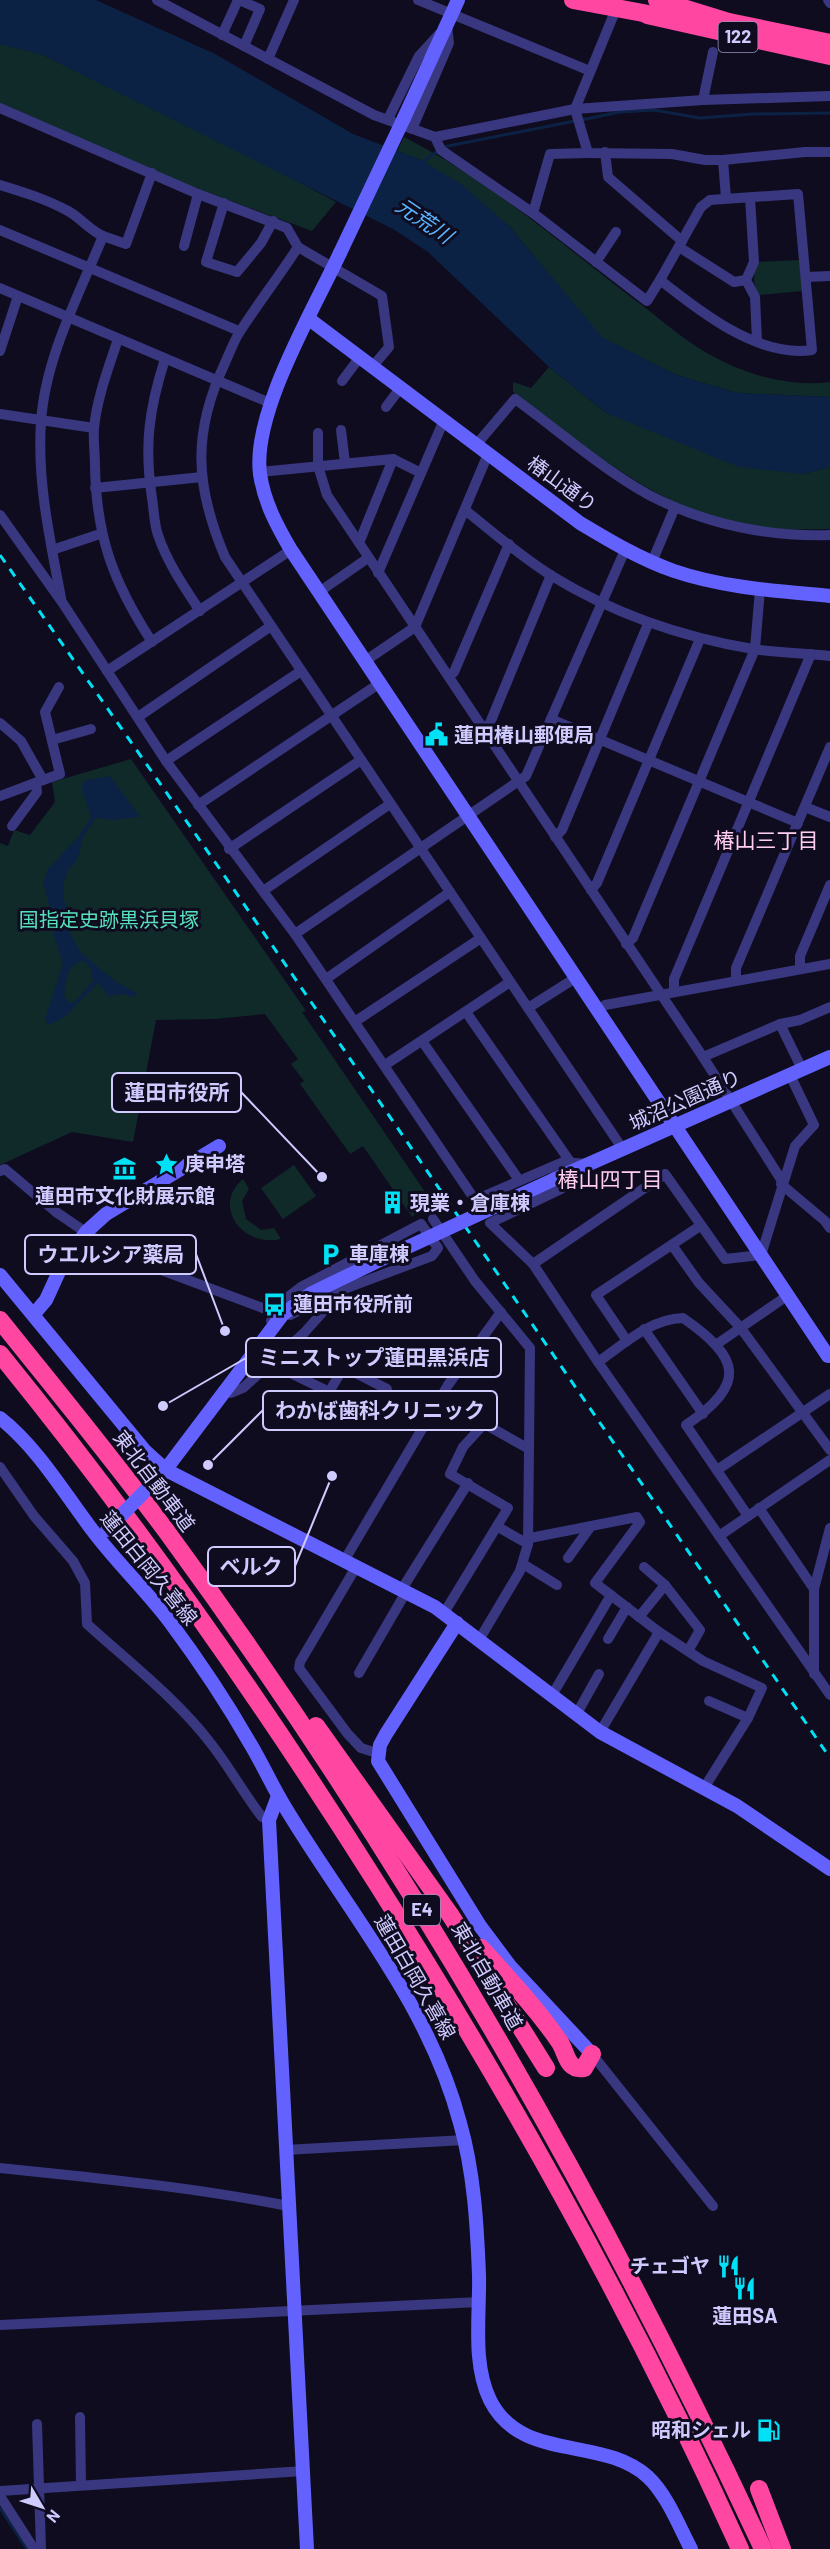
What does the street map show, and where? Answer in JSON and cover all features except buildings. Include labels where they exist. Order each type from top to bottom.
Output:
[{"type":"highway","name":"122","points":[[573,0],[616,9],[652,8],[829,43]]},
{"type":"highway","name":"122","points":[[662,0],[829,43]]},
{"type":"highway","name":"122","points":[[652,8],[829,43]]},
{"type":"highway","name":"東北自動車道","points":[[0,1320],[166,1531],[343,1786],[404,1882],[568,2161],[661,2335],[763,2549]]},
{"type":"highway","name":"E4","points":[[0,1354],[87,1463],[218,1642],[321,1793],[445,1991],[550,2173],[621,2306],[740,2549]]},
{"type":"highway","points":[[243,1640],[311,1720],[451,1916],[546,2068]]},
{"type":"highway","points":[[451,1916],[539,2016],[561,2044],[570,2065],[575,2068],[584,2068],[592,2054]]},
{"type":"highway","points":[[759,2489],[782,2549]]},
{"type":"street","points":[[157,0],[374,115],[408,124],[435,137],[575,109],[703,100],[830,96]]},
{"type":"street","points":[[222,35],[238,0],[260,9],[244,46]]},
{"type":"street","points":[[268,58],[294,0]]},
{"type":"street","points":[[417,0],[449,20],[590,71]]},
{"type":"street","points":[[458,0],[408,124],[333,268],[270,403],[261,435],[260,472],[270,510],[291,549],[676,1125],[829,1359]]},
{"type":"street","points":[[588,153],[575,109],[616,9]]},
{"type":"street","points":[[388,119],[420,56],[449,20]]},
{"type":"street","points":[[703,100],[713,52]]},
{"type":"street","points":[[0,108],[198,194],[287,228],[298,247],[382,296],[389,347],[373,366]]},
{"type":"street","points":[[435,137],[441,150],[533,213],[647,301],[701,207],[710,200],[798,194],[812,350],[800,352],[757,341],[732,331],[700,312],[660,280]]},
{"type":"street","points":[[533,213],[550,154],[605,152],[672,154],[723,160],[805,152],[830,152]]},
{"type":"street","points":[[605,152],[608,177],[680,244],[734,282],[746,280]]},
{"type":"street","points":[[723,160],[726,198]]},
{"type":"street","points":[[0,185],[62,208],[91,231],[126,244],[152,173]]},
{"type":"street","points":[[184,246],[198,194]]},
{"type":"street","points":[[746,280],[754,262],[750,198]]},
{"type":"street","points":[[224,204],[206,262],[237,272],[261,243],[273,221]]},
{"type":"street","points":[[0,230],[239,331]]},
{"type":"street","points":[[596,262],[616,232]]},
{"type":"street","points":[[62,602],[41,492],[41,420],[53,365],[69,318],[103,236]]},
{"type":"street","points":[[298,247],[239,331],[216,380],[202,426],[202,477],[206,508],[215,534],[225,556],[242,583],[622,1148]]},
{"type":"street","points":[[806,278],[830,276]]},
{"type":"street","points":[[746,280],[755,297],[757,341]]},
{"type":"street","points":[[0,288],[270,403]]},
{"type":"street","points":[[0,351],[18,296]]},
{"type":"street","name":"椿山通り","points":[[309,319],[580,522],[625,550],[652,562],[704,579],[760,589],[830,596]]},
{"type":"street","points":[[118,339],[104,384],[94,428],[95,488],[100,534],[120,587],[152,642]]},
{"type":"street","points":[[342,381],[360,357]]},
{"type":"street","points":[[165,359],[149,420],[147,451],[157,533],[170,562],[200,611]]},
{"type":"street","points":[[386,407],[401,387]]},
{"type":"street","points":[[476,445],[515,399],[614,471],[660,501],[731,527],[783,535],[830,535]]},
{"type":"street","points":[[0,414],[94,428]]},
{"type":"street","points":[[378,573],[444,420]]},
{"type":"street","points":[[341,430],[345,463]]},
{"type":"street","points":[[318,433],[318,466],[327,495],[703,1057],[782,1183],[830,1228]]},
{"type":"street","points":[[366,661],[415,627],[488,453]]},
{"type":"street","points":[[260,472],[393,459],[421,473]]},
{"type":"street","points":[[359,543],[393,459]]},
{"type":"street","points":[[95,488],[202,477]]},
{"type":"street","points":[[652,562],[675,507]]},
{"type":"street","points":[[465,510],[550,575],[600,603],[648,624],[699,639],[754,649],[830,656]]},
{"type":"street","points":[[0,515],[62,602],[166,761],[327,979],[475,1200],[563,1162],[588,1164]]},
{"type":"street","points":[[52,550],[100,534]]},
{"type":"street","points":[[449,676],[454,672],[508,544]]},
{"type":"street","points":[[107,670],[200,611],[291,549]]},
{"type":"street","points":[[295,934],[519,783],[526,776],[625,550]]},
{"type":"street","points":[[320,592],[369,558]]},
{"type":"street","points":[[483,730],[490,723],[550,575]]},
{"type":"street","points":[[626,944],[633,938],[754,649],[760,589]]},
{"type":"street","points":[[555,837],[562,830],[648,624]]},
{"type":"street","points":[[138,717],[271,626]]},
{"type":"street","points":[[591,890],[597,883],[699,639]]},
{"type":"street","points":[[674,992],[674,979],[810,654]]},
{"type":"street","points":[[166,761],[301,671]]},
{"type":"street","points":[[198,805],[380,683]]},
{"type":"street","points":[[0,796],[60,774],[45,712],[59,687]]},
{"type":"street","points":[[550,719],[798,823]]},
{"type":"street","points":[[0,723],[21,741],[39,782],[37,792],[12,826]]},
{"type":"street","points":[[52,740],[91,729]]},
{"type":"street","points":[[736,981],[736,968],[830,747]]},
{"type":"street","points":[[229,849],[361,760]]},
{"type":"street","points":[[263,891],[390,804]]},
{"type":"street","points":[[805,807],[830,817]]},
{"type":"street","points":[[800,969],[800,956],[830,885]]},
{"type":"street","points":[[327,979],[450,892]]},
{"type":"street","points":[[356,1021],[481,938]]},
{"type":"street","points":[[599,1010],[605,1005],[660,994],[800,969],[829,967]]},
{"type":"street","points":[[528,1008],[577,977]]},
{"type":"street","points":[[385,1065],[510,982]]},
{"type":"street","points":[[703,1057],[780,1024],[800,1020],[830,1006]]},
{"type":"street","points":[[466,1011],[571,1163]]},
{"type":"street","points":[[762,1256],[782,1183],[795,1146],[814,1125],[780,1024]]},
{"type":"street","points":[[422,1041],[519,1180]]},
{"type":"street","name":"城沼公園通り","points":[[274,1318],[312,1293],[382,1259],[622,1148],[830,1057]]},
{"type":"street","points":[[34,1314],[46,1300],[62,1265],[86,1232],[106,1214],[219,1146]]},
{"type":"street","points":[[588,1164],[561,1189],[490,1223],[533,1264],[598,1362],[830,1695]]},
{"type":"street","points":[[0,1171],[5,1169],[56,1212],[129,1258],[274,1318],[432,1256],[438,1248],[421,1224],[306,1284],[288,1297],[274,1318],[257,1344],[166,1470],[103,1534]]},
{"type":"street","points":[[533,1264],[665,1174],[725,1259],[762,1256]]},
{"type":"street","points":[[433,1219],[475,1281],[530,1348],[529,1541],[523,1564],[480,1640]]},
{"type":"street","points":[[627,1341],[596,1295],[700,1226]]},
{"type":"street","points":[[672,1245],[699,1283],[740,1327],[830,1450]]},
{"type":"street","points":[[0,1275],[145,1451],[166,1470],[404,1590],[444,1613],[600,1732],[765,1823],[830,1869]]},
{"type":"street","points":[[224,1390],[237,1392],[272,1364],[344,1289]]},
{"type":"street","points":[[717,1344],[787,1296]]},
{"type":"street","points":[[377,1753],[361,1748],[347,1732],[299,1668],[300,1662],[350,1564],[440,1399],[501,1312]]},
{"type":"street","points":[[598,1362],[644,1329],[666,1318],[684,1318],[717,1344],[729,1364],[728,1388],[703,1414],[686,1425],[748,1516]]},
{"type":"street","points":[[644,1329],[703,1414]]},
{"type":"street","points":[[272,1364],[356,1405]]},
{"type":"street","points":[[330,1392],[344,1367],[387,1389]]},
{"type":"street","points":[[717,1470],[830,1394]]},
{"type":"street","points":[[440,1399],[529,1449]]},
{"type":"street","name":"蓮田白岡久喜線","points":[[0,1418],[36,1454],[103,1534],[177,1631],[241,1728],[278,1796],[378,1947],[412,2005],[441,2063],[465,2140],[475,2204],[479,2336],[483,2378],[488,2396],[501,2417],[528,2437],[600,2454],[640,2471],[654,2484],[691,2549]]},
{"type":"street","points":[[444,1613],[508,1508],[450,1474],[463,1447],[484,1424]]},
{"type":"street","points":[[719,1536],[830,1460]]},
{"type":"street","points":[[0,1467],[34,1516],[73,1561],[85,1583],[87,1624],[163,1691],[192,1722],[213,1745],[256,1810],[262,1817],[269,1820]]},
{"type":"street","points":[[358,1673],[468,1483]]},
{"type":"street","points":[[759,1508],[814,1589]]},
{"type":"street","points":[[498,1527],[529,1541],[637,1517],[640,1522],[595,1583],[659,1632],[703,1661],[762,1688],[748,1718],[704,1788]]},
{"type":"street","points":[[568,1558],[591,1526]]},
{"type":"street","points":[[814,1674],[814,1589],[830,1528]]},
{"type":"street","points":[[523,1564],[556,1585]]},
{"type":"street","points":[[644,1567],[665,1584],[700,1630],[688,1651]]},
{"type":"street","points":[[639,1617],[665,1584]]},
{"type":"street","points":[[551,1696],[611,1595]]},
{"type":"street","points":[[608,1639],[627,1607]]},
{"type":"street","points":[[457,1623],[386,1734],[377,1753],[379,1765],[480,1926],[510,1966],[592,2054],[713,2206]]},
{"type":"street","points":[[600,1732],[659,1632]]},
{"type":"street","points":[[576,1715],[599,1674]]},
{"type":"street","points":[[709,1701],[748,1718]]},
{"type":"street","points":[[278,1796],[269,1820],[308,2549]]},
{"type":"street","points":[[285,2150],[465,2140]]},
{"type":"street","points":[[0,2168],[131,2180],[288,2206]]},
{"type":"street","points":[[0,2325],[479,2302]]},
{"type":"street","points":[[80,2417],[81,2484]]},
{"type":"street","points":[[37,2424],[41,2549]]},
{"type":"street","points":[[0,2491],[304,2470]]},
{"type":"street","points":[[0,2496],[34,2549]]},
{"type":"green space","points":[[0,43],[43,55],[260,161],[336,202],[312,231],[188,185],[0,104]]},
{"type":"green space","points":[[404,137],[493,191],[674,331],[708,354],[760,376],[788,382],[830,382],[830,397],[738,393],[676,375],[601,337],[509,226],[421,160],[397,151]]},
{"type":"green space","points":[[801,260],[803,291],[759,295],[754,278],[758,262]]},
{"type":"green space","points":[[549,367],[606,413],[803,474],[830,467],[830,529],[775,529],[737,524],[702,513],[667,498],[635,480],[572,437],[513,392],[513,382],[531,388]]},
{"type":"green space","name":"国指定史跡黒浜貝塚","points":[[131,759],[306,1011],[302,1012],[432,1202],[412,1217],[363,1146],[350,1154],[300,1084],[304,1081],[291,1064],[298,1059],[265,1014],[214,1019],[156,1020],[133,1142],[72,1132],[0,1165],[0,843],[8,846],[14,830],[30,835],[55,802],[52,782]]},
{"type":"green space","points":[[294,1165],[316,1196],[283,1219],[261,1188]]},
{"type":"green space","points":[[243,1179],[249,1189],[242,1201],[246,1219],[261,1230],[274,1228],[281,1239],[267,1240],[255,1237],[244,1231],[236,1222],[231,1212],[230,1201],[234,1190]]},
{"type":"water","name":"元荒川","points":[[0,0],[96,0],[215,54],[353,134],[421,160],[461,184],[509,226],[602,337],[676,375],[738,393],[830,397],[830,467],[803,474],[739,467],[606,413],[549,367],[428,252],[393,229],[43,55],[0,44]]},
{"type":"water","points":[[110,776],[140,817],[112,820],[96,818],[83,837],[78,858],[64,881],[64,899],[70,933],[81,953],[115,981],[138,994],[129,997],[125,994],[108,996],[98,983],[65,1017],[49,1025],[45,1019],[63,963],[54,936],[52,916],[43,882],[49,868],[79,836],[91,817],[82,790],[83,781]],"holes":[[[86,962],[90,966],[93,980],[76,1001],[69,1003],[64,995],[70,970],[77,963]]]},
{"type":"waterway","points":[[581,120],[620,112],[654,110],[700,118],[753,114],[830,113]]},
{"type":"waterway","points":[[443,147],[575,121]]},
{"type":"waterway","points":[[421,163],[438,151]]},
{"type":"waterway","points":[[0,2508],[27,2549]]},
{"type":"railway","points":[[0,555],[215,862],[830,1758]]},
{"type":"place","name":"蓮田椿山郵便局","points":[[436,735]]},
{"type":"place","name":"庚申塔","points":[[167,1164]]},
{"type":"place","name":"蓮田市文化財展示館","points":[[125,1169]]},
{"type":"place","name":"蓮田市役所","points":[[322,1177]]},
{"type":"place","name":"現業・倉庫棟","points":[[392,1203]]},
{"type":"place","name":"車庫棟","points":[[331,1254]]},
{"type":"place","name":"蓮田市役所前","points":[[275,1304]]},
{"type":"place","name":"ウエルシア薬局","points":[[225,1331]]},
{"type":"place","name":"ミニストップ蓮田黒浜店","points":[[163,1406]]},
{"type":"place","name":"わかば歯科クリニック","points":[[208,1465]]},
{"type":"place","name":"ベルク","points":[[332,1476]]},
{"type":"place","name":"チェゴヤ","points":[[728,2266]]},
{"type":"place","name":"蓮田SA","points":[[745,2289]]},
{"type":"place","name":"昭和シェル","points":[[769,2430]]},
{"type":"district","name":"椿山三丁目","points":[[766,841]]},
{"type":"district","name":"椿山四丁目","points":[[610,1180]]}]
